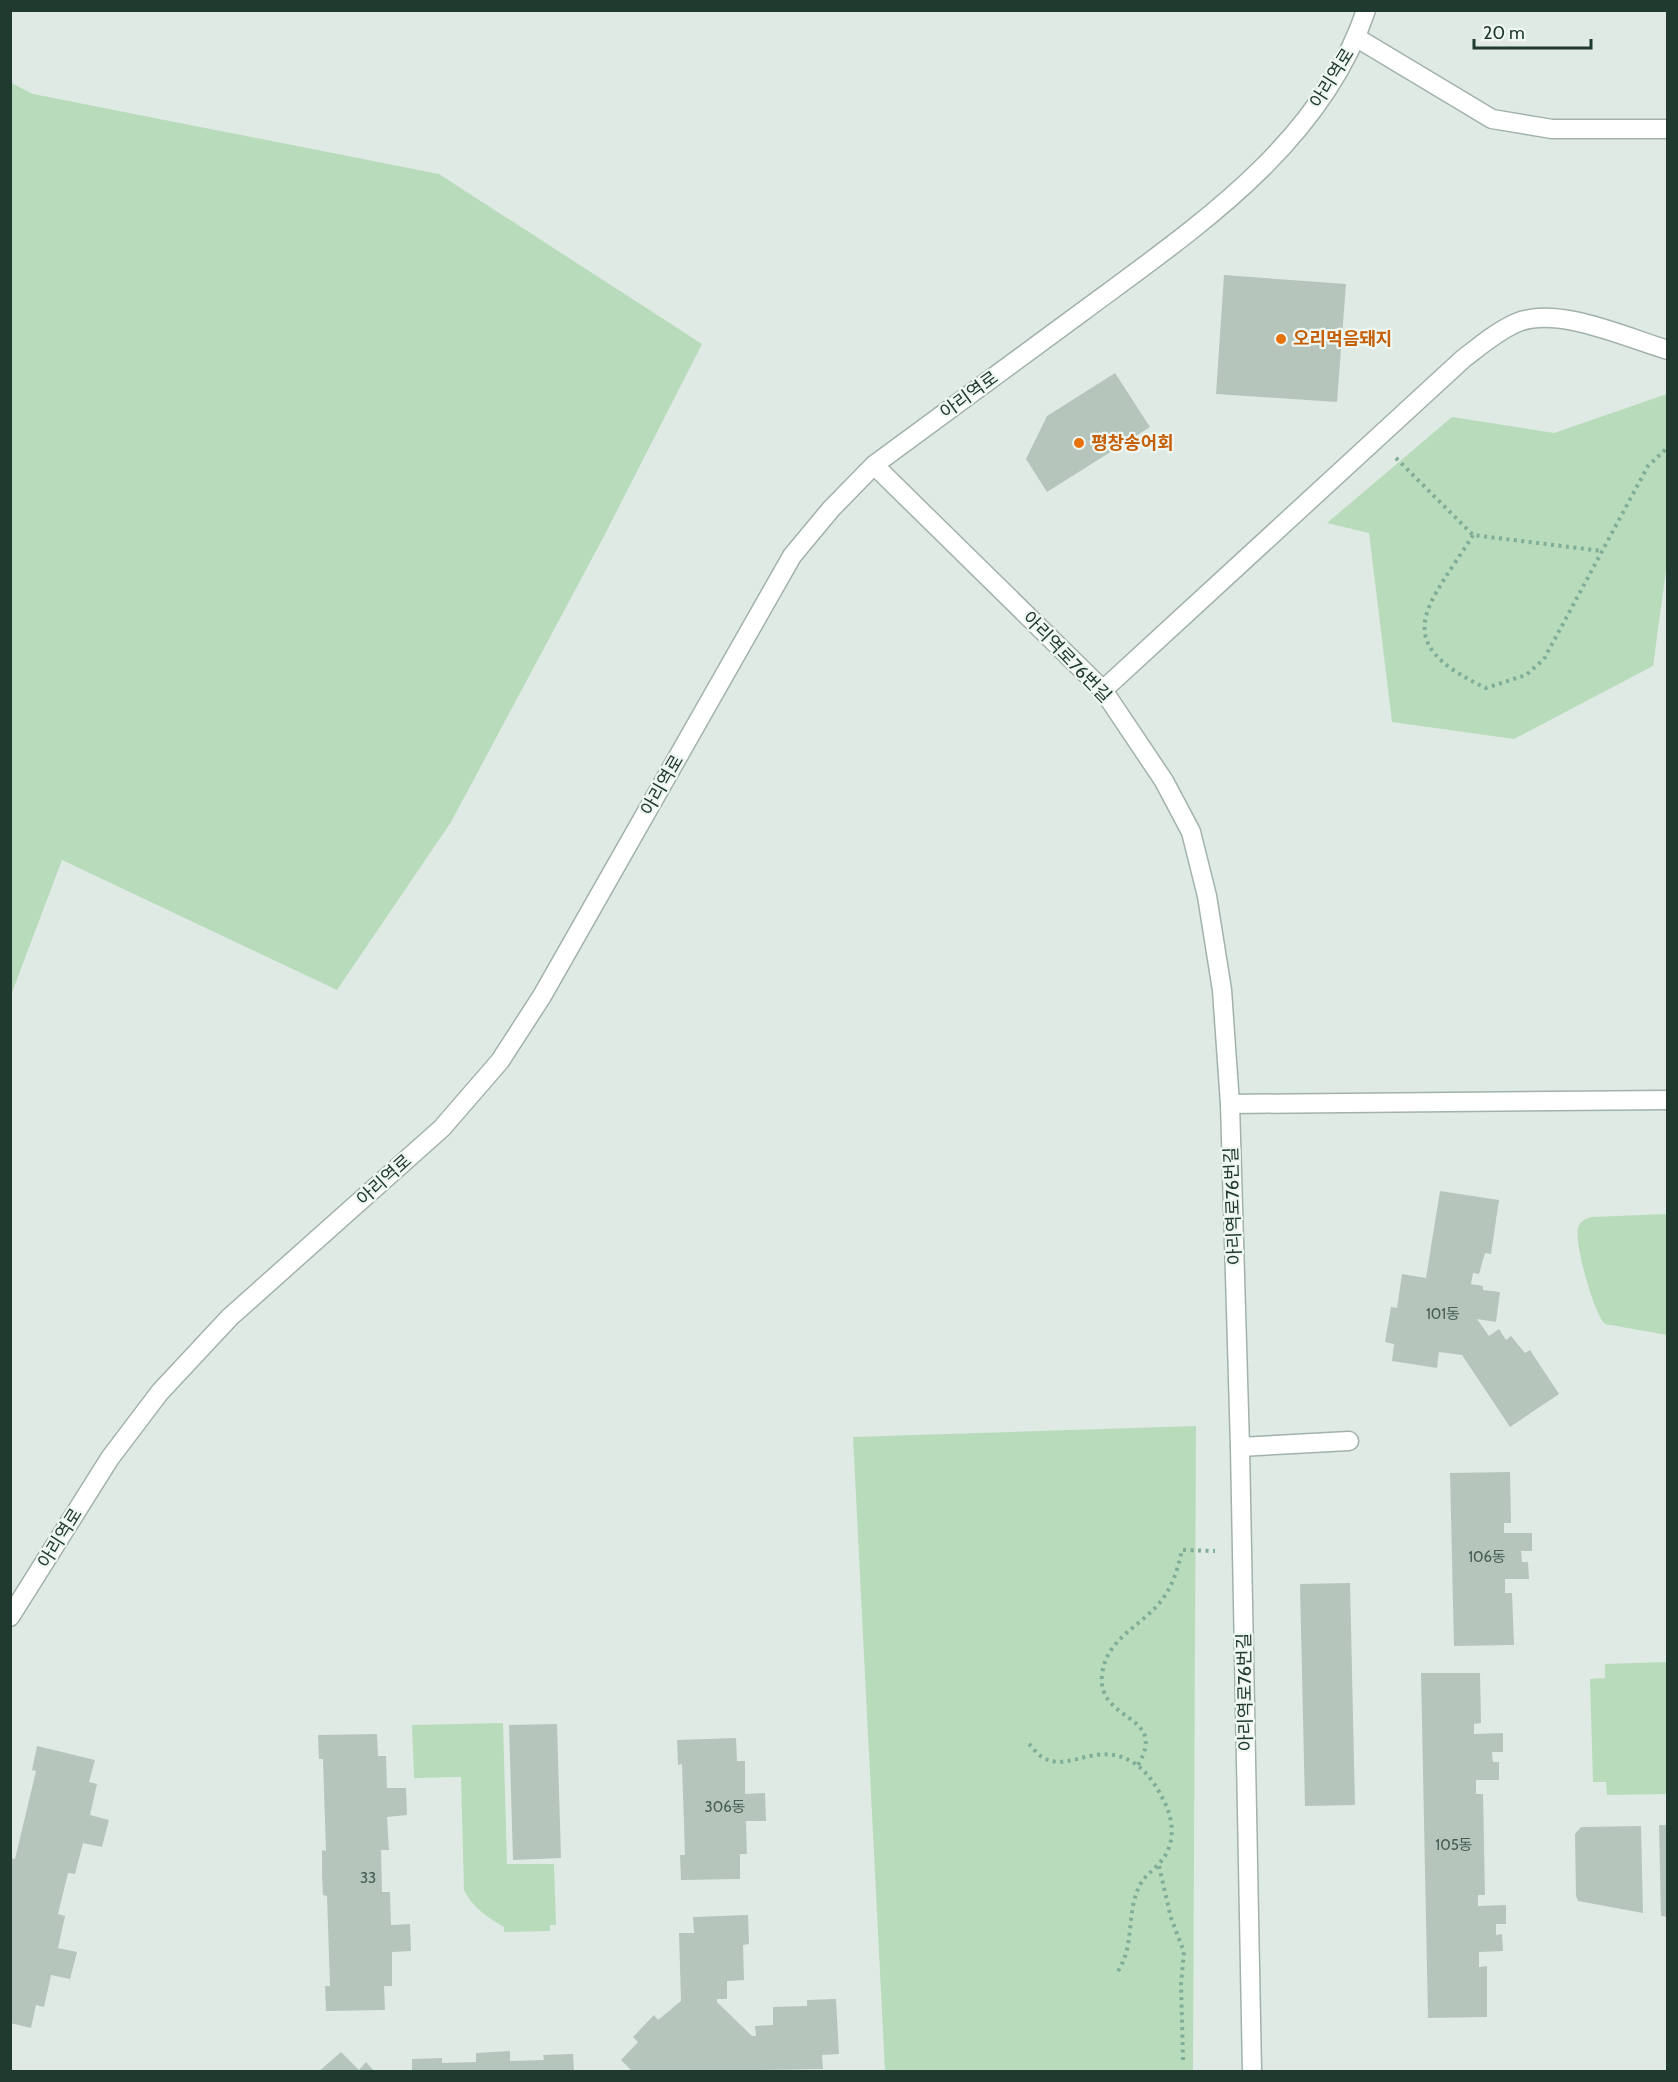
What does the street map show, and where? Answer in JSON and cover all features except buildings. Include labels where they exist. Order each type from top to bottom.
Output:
[{"type":"street","name":"아리역로","points":[[10,1617],[110,1458],[160,1392],[230,1317],[442,1128],[500,1061],[542,996],[792,556],[831,509],[874,465],[1209,216],[1260,169],[1317,106],[1357,38],[1366,10]]},
{"type":"street","points":[[1357,38],[1492,119],[1552,129],[1668,129]]},
{"type":"street","points":[[1103,690],[1462,359],[1493,336],[1518,322],[1545,318],[1572,321],[1668,350]]},
{"type":"street","name":"아리역로76번길","points":[[874,465],[1103,690],[1164,781],[1191,832],[1207,896],[1222,990],[1230,1104],[1240,1447],[1252,2072]]},
{"type":"street","points":[[1230,1104],[1668,1100]]},
{"type":"street","points":[[1240,1447],[1349,1441]]},
{"type":"path","points":[[1376,438],[1473,535],[1602,550]]},
{"type":"path","points":[[1473,535],[1426,610],[1423,634],[1432,651],[1468,679],[1486,688],[1526,675],[1544,660],[1648,466],[1668,447]]},
{"type":"path","points":[[1138,1766],[1146,1744],[1144,1732],[1137,1723],[1112,1707],[1103,1694],[1102,1677],[1105,1659],[1116,1642],[1162,1600],[1177,1572],[1182,1550]]},
{"type":"path","points":[[1029,1744],[1043,1758],[1058,1762],[1074,1762],[1095,1755],[1117,1755],[1146,1772],[1171,1816],[1172,1832],[1168,1851],[1159,1866],[1139,1887],[1129,1950],[1118,1971]]},
{"type":"path","points":[[1159,1866],[1171,1918],[1184,1952],[1181,1984],[1183,2060]]},
{"type":"green space","points":[[11,83],[33,94],[439,174],[702,344],[603,538],[451,822],[337,990],[62,860],[11,995]]},
{"type":"green space","points":[[1667,394],[1668,556],[1653,666],[1514,739],[1392,722],[1369,533],[1327,523],[1452,417],[1554,433]]},
{"type":"green space","points":[[1667,1214],[1667,1335],[1605,1324],[1596,1307],[1586,1278],[1579,1248],[1579,1226],[1584,1220],[1592,1217]]},
{"type":"green space","points":[[1196,1426],[1193,2071],[885,2071],[853,1437]]},
{"type":"green space","points":[[1667,1662],[1667,1794],[1607,1795],[1606,1782],[1593,1782],[1590,1679],[1605,1678],[1605,1664]]},
{"type":"green space","points":[[503,1723],[507,1864],[554,1864],[556,1925],[550,1925],[550,1931],[504,1932],[504,1927],[486,1916],[471,1902],[464,1890],[461,1777],[414,1778],[412,1725]]},
{"type":"place","name":"오리먹음돼지","points":[[1281,339]]},
{"type":"place","name":"평창송어회","points":[[1079,443]]}]
